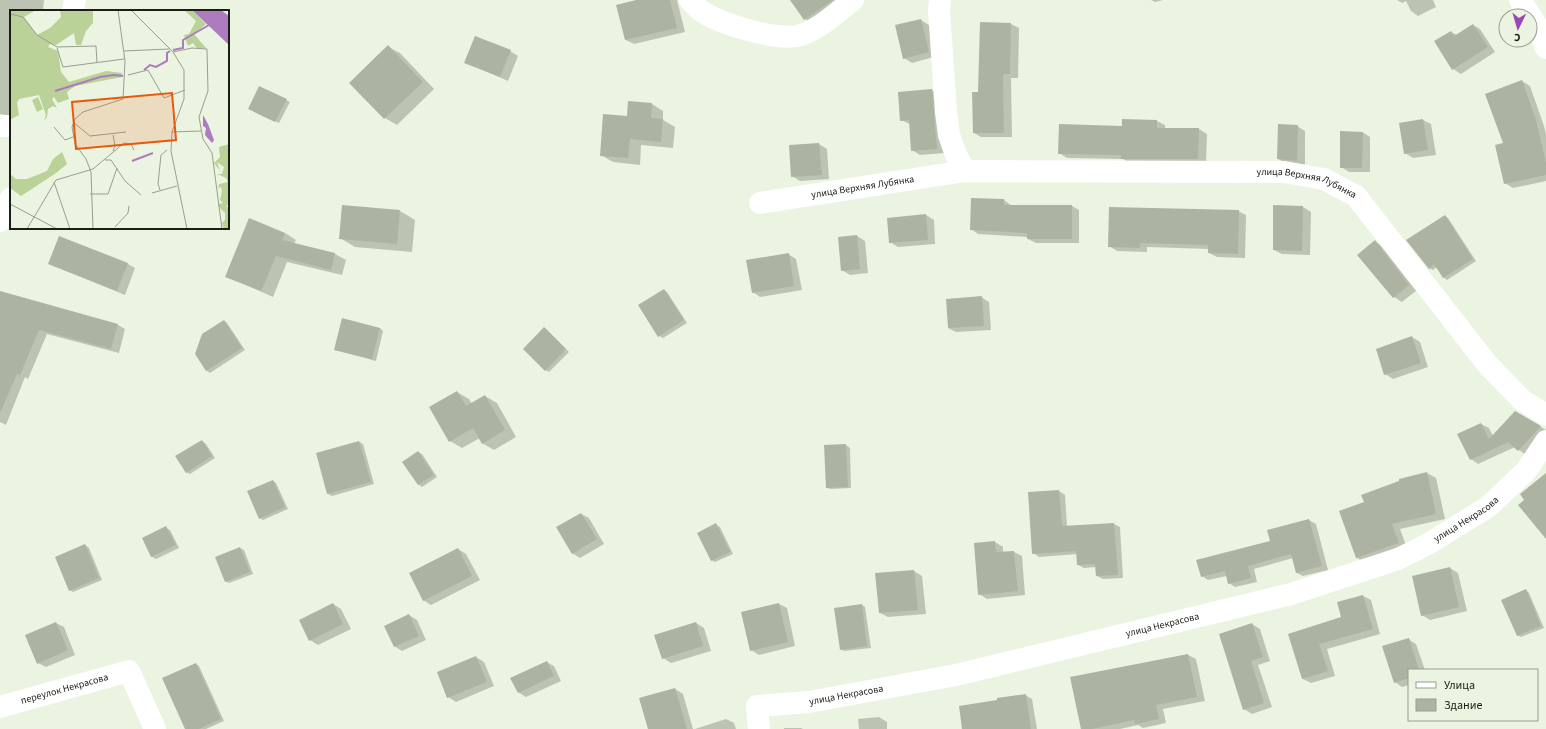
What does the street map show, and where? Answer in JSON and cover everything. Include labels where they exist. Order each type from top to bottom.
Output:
[{"type":"street","points":[[73,10],[75,0]]},
{"type":"street","points":[[690,0],[700,10],[720,19],[766,35],[783,37],[797,36],[811,31],[854,0]]},
{"type":"street","points":[[940,0],[939,11],[948,127],[956,155],[965,171]]},
{"type":"street","points":[[1520,0],[1539,29],[1546,48]]},
{"type":"street","name":"улица Верхняя Лубянка","points":[[760,203],[965,171],[1284,172],[1324,179],[1356,196],[1488,365],[1522,400],[1546,415]]},
{"type":"street","points":[[0,221],[10,200]]},
{"type":"street","name":"улица Некрасова","points":[[759,729],[757,706],[785,706],[956,675],[1291,594],[1398,559],[1428,544],[1488,507],[1526,471],[1546,441]]},
{"type":"street","name":"переулок Некрасова","points":[[0,707],[128,671],[155,729]]},
{"type":"building","points":[[636,0],[670,0],[677,28],[625,40],[616,5]]},
{"type":"building","points":[[790,0],[833,0],[804,20]]},
{"type":"building","points":[[921,19],[929,52],[903,59],[895,25]]},
{"type":"building","points":[[980,22],[1011,23],[1010,74],[1003,74],[1004,133],[973,133],[972,92],[978,92]]},
{"type":"building","points":[[1473,24],[1488,47],[1452,70],[1434,41],[1451,31],[1454,36]]},
{"type":"building","points":[[475,36],[511,50],[500,77],[464,63]]},
{"type":"building","points":[[388,45],[423,82],[384,119],[349,83]]},
{"type":"building","points":[[1522,80],[1536,120],[1546,163],[1546,175],[1504,184],[1495,145],[1503,143],[1485,94]]},
{"type":"building","points":[[259,86],[287,99],[275,122],[248,109]]},
{"type":"building","points":[[932,89],[937,149],[911,151],[909,120],[900,121],[898,92]]},
{"type":"building","points":[[628,101],[652,103],[651,118],[663,119],[661,142],[630,139],[628,158],[600,156],[603,114],[627,116]]},
{"type":"building","points":[[1122,119],[1157,120],[1157,128],[1199,128],[1198,159],[1121,159],[1121,155],[1058,154],[1059,124],[1122,126]]},
{"type":"building","points":[[1423,119],[1428,150],[1404,154],[1399,123]]},
{"type":"building","points":[[1278,124],[1298,125],[1297,161],[1277,159]]},
{"type":"building","points":[[1340,131],[1363,132],[1362,168],[1340,168]]},
{"type":"building","points":[[819,143],[822,175],[791,177],[789,145]]},
{"type":"building","points":[[971,198],[1004,199],[1004,205],[1072,205],[1072,239],[1027,239],[1027,233],[970,230]]},
{"type":"building","points":[[342,205],[400,210],[397,244],[339,239]]},
{"type":"building","points":[[1273,205],[1303,206],[1302,251],[1273,250]]},
{"type":"building","points":[[1109,207],[1239,210],[1238,254],[1208,253],[1208,245],[1140,243],[1140,248],[1108,247]]},
{"type":"building","points":[[926,214],[928,240],[889,243],[887,218]]},
{"type":"building","points":[[1445,215],[1473,259],[1443,278],[1434,264],[1429,269],[1406,240]]},
{"type":"building","points":[[249,218],[285,233],[282,240],[335,253],[331,270],[276,256],[261,291],[225,277]]},
{"type":"building","points":[[857,235],[860,269],[841,271],[838,237]]},
{"type":"building","points":[[59,236],[128,263],[117,291],[48,264]]},
{"type":"building","points":[[1375,240],[1409,285],[1393,298],[1357,255]]},
{"type":"building","points":[[789,253],[794,286],[752,293],[746,260]]},
{"type":"building","points":[[664,289],[684,320],[658,337],[638,305]]},
{"type":"building","points":[[0,291],[118,324],[111,349],[39,330],[20,375],[17,374],[0,413]]},
{"type":"building","points":[[982,296],[984,326],[948,328],[946,299]]},
{"type":"building","points":[[342,318],[380,328],[372,359],[334,350]]},
{"type":"building","points":[[224,320],[242,348],[206,371],[195,354],[202,334]]},
{"type":"building","points":[[544,327],[566,349],[545,371],[523,349]]},
{"type":"building","points":[[1412,336],[1421,363],[1384,375],[1376,349]]},
{"type":"building","points":[[457,391],[466,406],[485,395],[505,430],[482,444],[473,428],[449,442],[429,407]]},
{"type":"building","points":[[1515,411],[1541,426],[1518,451],[1508,442],[1470,460],[1457,434],[1481,423],[1489,439]]},
{"type":"building","points":[[202,440],[212,456],[186,473],[175,456]]},
{"type":"building","points":[[359,441],[371,482],[327,494],[316,453]]},
{"type":"building","points":[[846,444],[848,487],[826,488],[824,445]]},
{"type":"building","points":[[418,451],[434,475],[418,485],[402,462]]},
{"type":"building","points":[[1427,472],[1436,514],[1392,524],[1399,543],[1356,558],[1339,511],[1364,502],[1361,495],[1399,481],[1399,479]]},
{"type":"building","points":[[1546,473],[1546,539],[1518,505],[1524,500],[1520,494]]},
{"type":"building","points":[[273,480],[285,507],[259,519],[247,491]]},
{"type":"building","points":[[1059,490],[1062,526],[1114,523],[1118,575],[1096,576],[1095,564],[1077,565],[1076,551],[1032,554],[1028,492]]},
{"type":"building","points":[[581,513],[597,539],[572,554],[556,527]]},
{"type":"building","points":[[1309,519],[1322,566],[1296,573],[1291,554],[1248,566],[1251,578],[1228,584],[1225,571],[1201,577],[1196,560],[1270,541],[1267,530]]},
{"type":"building","points":[[716,523],[730,552],[711,561],[697,533]]},
{"type":"building","points":[[166,526],[176,545],[151,557],[142,538]]},
{"type":"building","points":[[995,541],[996,552],[1014,551],[1018,591],[978,595],[974,543]]},
{"type":"building","points":[[85,544],[99,578],[69,591],[55,557]]},
{"type":"building","points":[[240,547],[250,572],[225,582],[215,557]]},
{"type":"building","points":[[458,548],[472,576],[423,601],[409,573]]},
{"type":"building","points":[[1450,567],[1459,607],[1421,616],[1412,576]]},
{"type":"building","points":[[914,570],[918,610],[879,613],[875,573]]},
{"type":"building","points":[[1526,589],[1541,626],[1517,636],[1501,600]]},
{"type":"building","points":[[1363,595],[1373,629],[1319,644],[1328,671],[1302,679],[1288,634],[1341,617],[1337,602]]},
{"type":"building","points":[[333,603],[343,624],[309,641],[299,620]]},
{"type":"building","points":[[779,603],[788,642],[750,651],[741,612]]},
{"type":"building","points":[[862,604],[867,646],[840,650],[834,608]]},
{"type":"building","points":[[409,614],[419,636],[394,647],[384,626]]},
{"type":"building","points":[[56,622],[68,650],[37,664],[25,635]]},
{"type":"building","points":[[696,622],[703,646],[662,659],[654,635]]},
{"type":"building","points":[[1252,623],[1263,657],[1251,661],[1264,703],[1243,710],[1219,634]]},
{"type":"building","points":[[1409,638],[1419,669],[1408,669],[1408,678],[1394,683],[1382,646]]},
{"type":"building","points":[[1188,654],[1197,697],[1156,705],[1159,719],[1135,724],[1134,720],[1092,729],[1081,729],[1070,677]]},
{"type":"building","points":[[476,656],[487,682],[447,698],[437,672]]},
{"type":"building","points":[[547,661],[554,676],[518,693],[510,678]]},
{"type":"building","points":[[196,663],[221,719],[199,729],[185,729],[162,678]]},
{"type":"building","points":[[675,688],[687,729],[648,729],[639,698]]},
{"type":"building","points":[[1026,694],[1031,729],[962,729],[959,706]]}]
